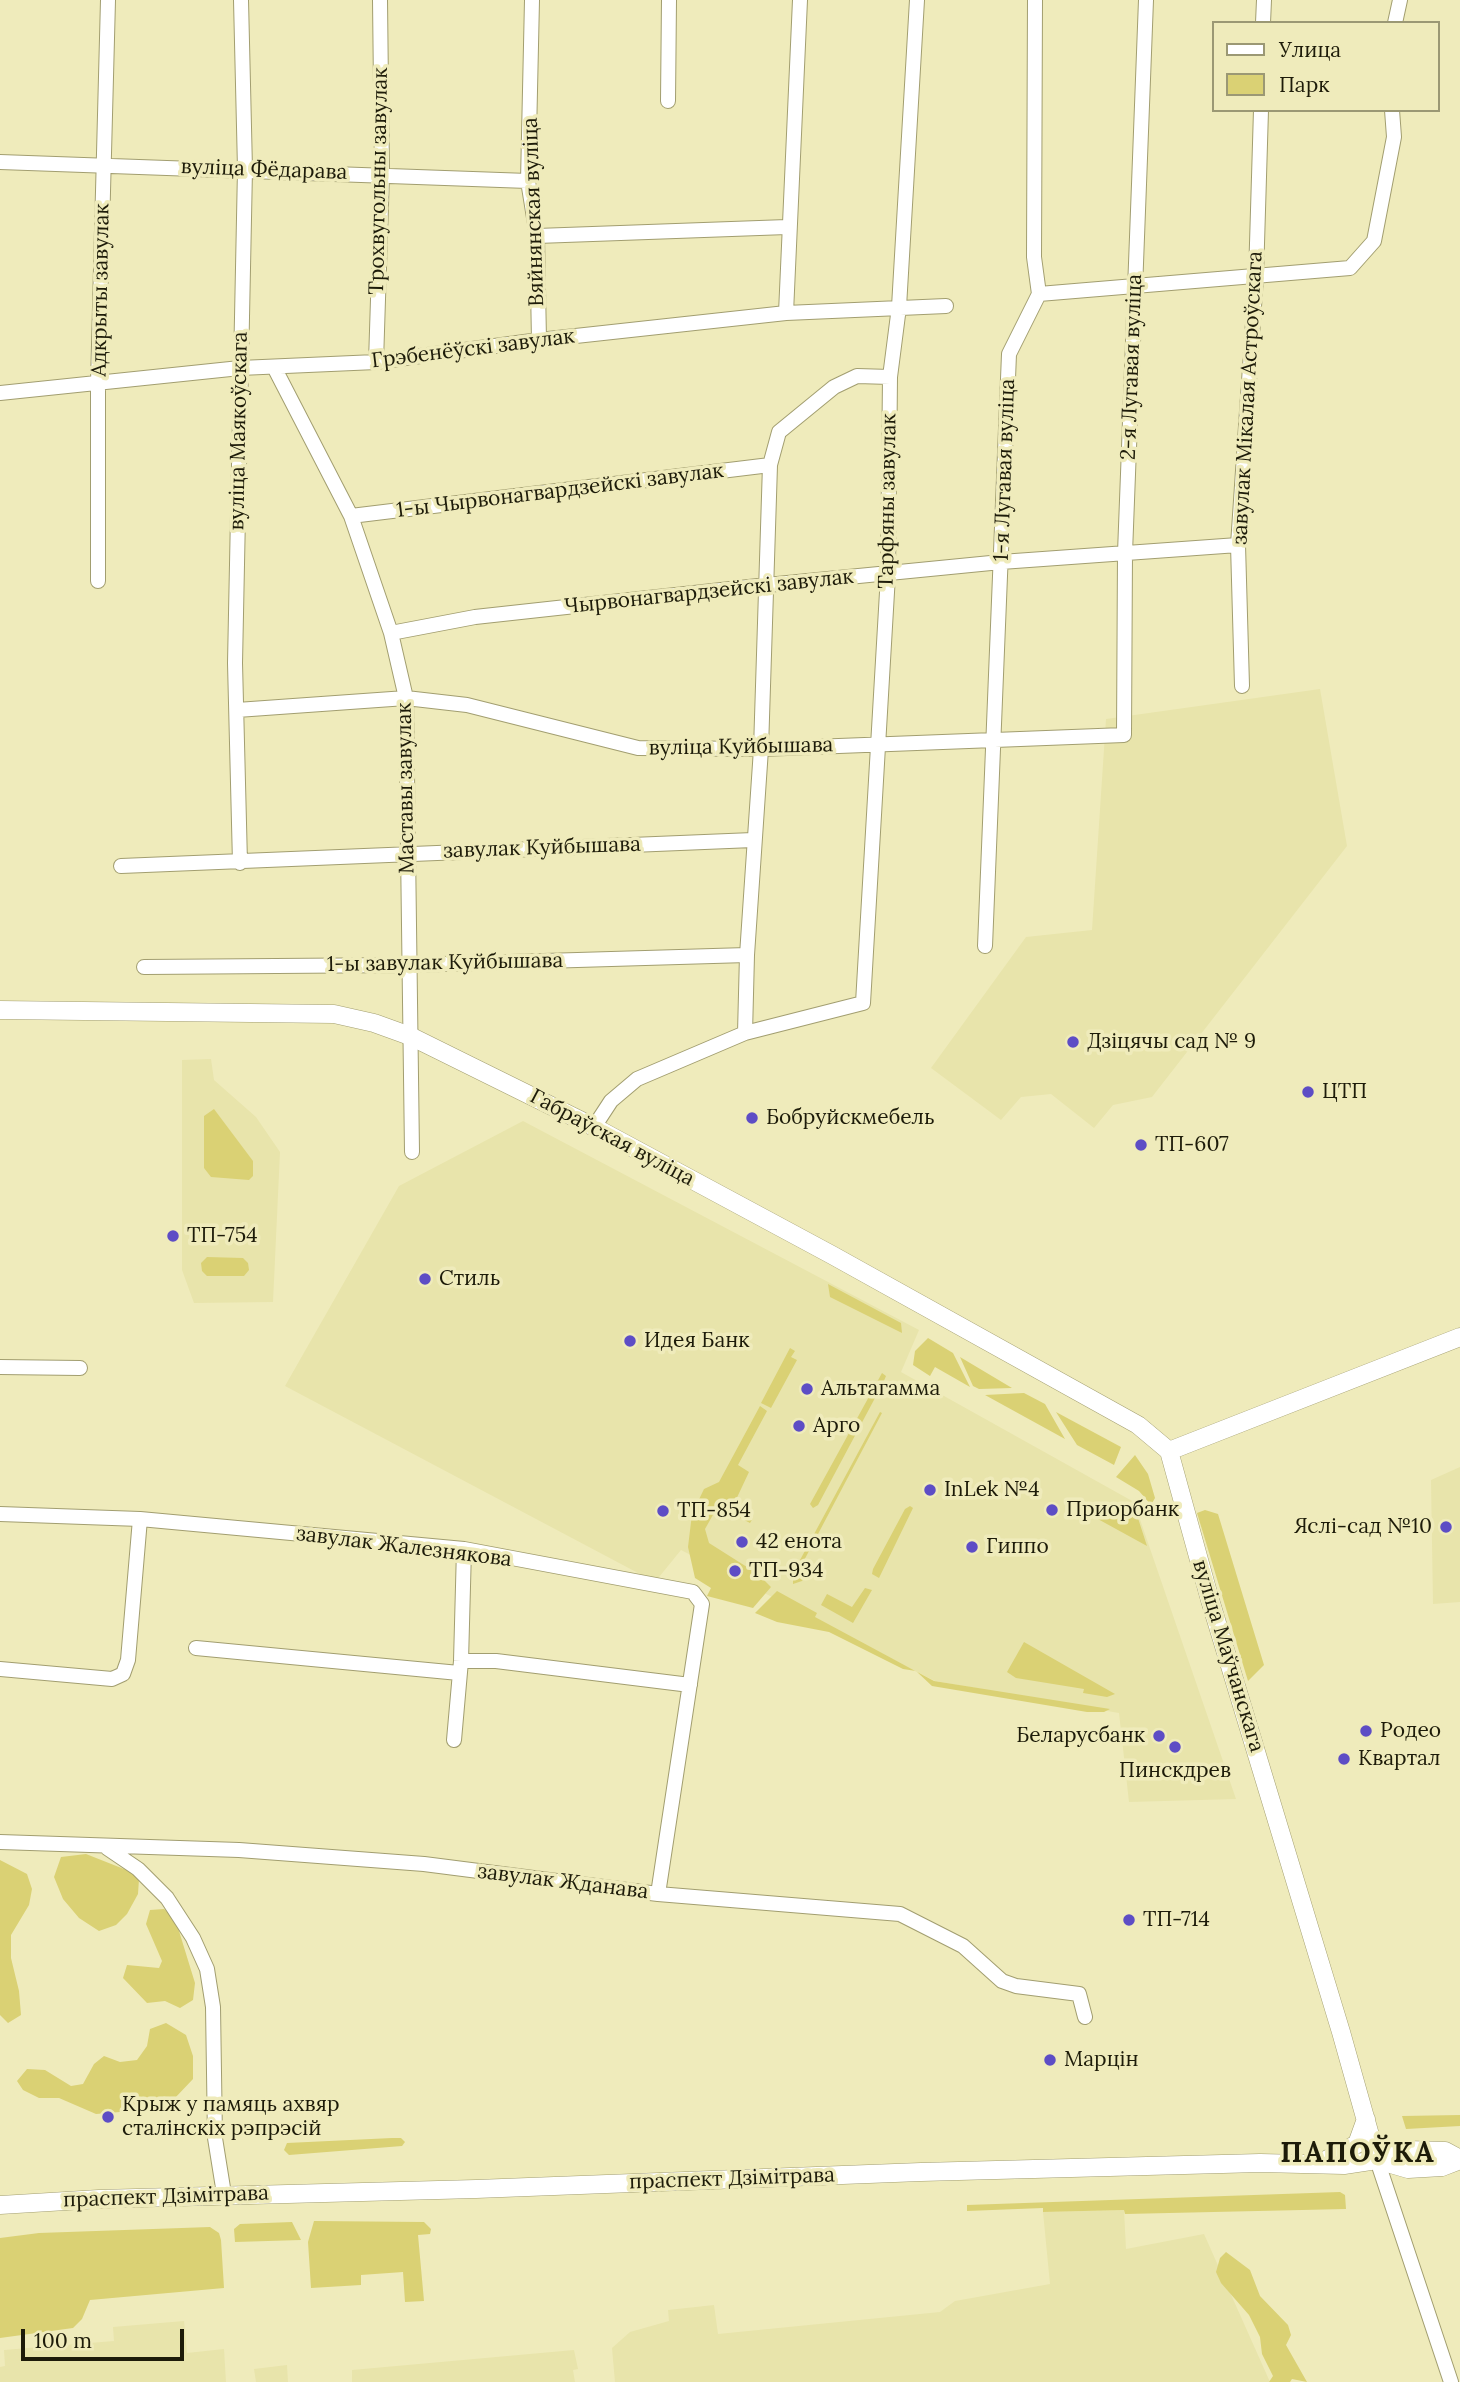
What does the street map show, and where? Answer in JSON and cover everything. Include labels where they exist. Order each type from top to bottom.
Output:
[{"type":"main road","name":"Габраўская вуліца","points":[[0,1010],[334,1014],[374,1023],[410,1036],[594,1127],[1138,1425],[1169,1451]]},
{"type":"main road","points":[[1169,1451],[1460,1337]]},
{"type":"main road","name":"вуліца Маўчанскага","points":[[1169,1451],[1210,1600],[1377,2160]]},
{"type":"main road","points":[[1319,2164],[1357,2144],[1366,2119]]},
{"type":"main road","name":"праспект Дзімітрава","points":[[0,2205],[224,2194],[1319,2164],[1377,2160],[1390,2152],[1406,2150],[1445,2151],[1460,2160]]},
{"type":"street","name":"Адкрыты завулак","points":[[98,581],[98,383],[108,0]]},
{"type":"street","name":"вуліца Маякоўскага","points":[[240,863],[235,663],[244,169],[241,0]]},
{"type":"street","name":"Трохвугольны завулак","points":[[376,362],[382,174],[380,0]]},
{"type":"street","name":"Вяйнянская вуліца","points":[[532,0],[528,181],[537,236],[539,340]]},
{"type":"street","points":[[668,0],[668,101]]},
{"type":"street","points":[[786,313],[800,0]]},
{"type":"street","name":"Тарфяны завулак","points":[[745,1033],[863,1003],[888,575],[890,377],[899,307],[917,0]]},
{"type":"street","points":[[1035,0],[1034,257],[1039,294],[1350,268],[1374,241],[1394,137],[1392,112]]},
{"type":"street","name":"2-я Лугавая вуліца","points":[[1124,735],[1125,553],[1146,0]]},
{"type":"street","points":[[1263,21],[1264,0]]},
{"type":"street","points":[[1395,21],[1400,0]]},
{"type":"street","name":"завулак Мікалая Астроўскага","points":[[1242,685],[1238,545],[1256,277],[1261,112]]},
{"type":"street","name":"вуліца Фёдарава","points":[[0,162],[104,163],[528,181]]},
{"type":"street","points":[[537,236],[788,227]]},
{"type":"street","name":"1-я Лугавая вуліца","points":[[985,946],[1009,354],[1039,294]]},
{"type":"street","name":"Грэбенёўскі завулак","points":[[0,393],[240,368],[376,362],[539,340],[786,313],[946,306]]},
{"type":"street","name":"Маставы завулак","points":[[274,367],[351,516],[391,634],[406,698],[408,965],[413,1059],[412,1152]]},
{"type":"street","points":[[594,1127],[611,1101],[637,1079],[745,1033],[753,840],[761,749],[770,465],[779,432],[834,387],[857,376],[890,377]]},
{"type":"street","name":"1-ы Чырвонагвардзейскі завулак","points":[[351,516],[770,465]]},
{"type":"street","name":"Чырвонагвардзейскі завулак","points":[[391,634],[475,617],[767,585],[1001,562],[1238,545]]},
{"type":"street","name":"вуліца Куйбышава","points":[[237,710],[406,698],[467,705],[638,748],[761,749],[1124,735]]},
{"type":"street","name":"завулак Куйбышава","points":[[121,866],[753,840]]},
{"type":"street","name":"1-ы завулак Куйбышава","points":[[144,967],[408,965],[747,955]]},
{"type":"street","points":[[0,1367],[80,1368]]},
{"type":"street","name":"завулак Жалезнякова","points":[[0,1514],[140,1519],[464,1549],[693,1592],[702,1604],[690,1685]]},
{"type":"street","points":[[0,1669],[112,1679],[123,1674],[128,1660],[140,1519]]},
{"type":"street","points":[[454,1740],[460,1667],[464,1549]]},
{"type":"street","points":[[196,1648],[460,1667],[496,1661],[690,1685],[658,1895]]},
{"type":"street","name":"завулак Жданава","points":[[0,1842],[239,1850],[424,1864],[658,1895],[900,1914],[963,1946],[1002,1981],[1016,1986],[1079,1994],[1085,2017]]},
{"type":"street","points":[[105,1846],[138,1869],[167,1898],[193,1938],[210,1979],[215,2038],[215,2138],[224,2194]]},
{"type":"street","points":[[1377,2160],[1451,2382]]},
{"type":"shaded area","points":[[1320,689],[1347,846],[1152,1097],[1113,1105],[1094,1128],[1051,1094],[1021,1097],[1001,1120],[931,1068],[1026,937],[1092,930],[1106,719]]},
{"type":"shaded area","points":[[211,1059],[214,1080],[256,1117],[280,1152],[273,1302],[194,1303],[182,1270],[182,1060]]},
{"type":"shaded area","points":[[523,1121],[919,1330],[901,1372],[1134,1502],[1236,1799],[1129,1802],[1119,1713],[935,1681],[681,1550],[655,1582],[285,1386],[399,1186]]},
{"type":"shaded area","name":"Яслі-сад №10","points":[[1460,1467],[1460,1602],[1433,1604],[1431,1480]]},
{"type":"shaded area","points":[[1124,2210],[1126,2249],[1204,2234],[1270,2382],[615,2382],[612,2348],[630,2332],[669,2321],[668,2310],[714,2305],[718,2334],[940,2312],[955,2301],[1050,2284],[1043,2212]]},
{"type":"shaded area","points":[[184,2321],[187,2353],[224,2349],[226,2382],[0,2382],[0,2367],[5,2366],[4,2350],[114,2341],[113,2327]]},
{"type":"shaded area","points":[[574,2350],[578,2369],[573,2370],[575,2382],[352,2382],[352,2370]]},
{"type":"shaded area","points":[[287,2365],[288,2382],[256,2382],[254,2369]]},
{"type":"green space","points":[[214,1109],[253,1161],[253,1176],[249,1180],[211,1177],[204,1168],[204,1116]]},
{"type":"green space","points":[[207,1257],[243,1258],[248,1263],[249,1270],[244,1276],[207,1276],[202,1271],[201,1263]]},
{"type":"green space","points":[[828,1284],[901,1323],[902,1333],[830,1297]]},
{"type":"green space","points":[[928,1338],[953,1353],[970,1387],[935,1367],[930,1376],[913,1365],[915,1351]]},
{"type":"green space","points":[[790,1348],[795,1351],[791,1357],[797,1360],[771,1408],[761,1403]]},
{"type":"green space","points":[[960,1357],[1012,1388],[979,1389],[973,1386]]},
{"type":"green space","points":[[882,1373],[886,1376],[883,1383],[818,1505],[813,1508],[810,1504]]},
{"type":"green space","points":[[1024,1393],[1045,1404],[1065,1439],[985,1395]]},
{"type":"green space","points":[[760,1406],[767,1411],[738,1465],[749,1472],[733,1506],[753,1518],[750,1523],[721,1508],[714,1513],[705,1529],[709,1543],[758,1574],[771,1587],[753,1608],[707,1596],[711,1588],[695,1578],[688,1547],[692,1514],[704,1489],[719,1482]]},
{"type":"green space","points":[[880,1412],[882,1413],[800,1568],[807,1573],[802,1581],[793,1584],[793,1573]]},
{"type":"green space","points":[[1056,1412],[1121,1447],[1114,1465],[1077,1445]]},
{"type":"green space","points":[[1135,1455],[1148,1474],[1155,1498],[1151,1505],[1139,1491],[1116,1477]]},
{"type":"green space","points":[[910,1506],[913,1508],[879,1578],[872,1574],[873,1569],[905,1509]]},
{"type":"green space","points":[[1205,1510],[1218,1514],[1264,1665],[1248,1681],[1197,1513]]},
{"type":"green space","points":[[1093,1512],[1136,1512],[1147,1546],[1096,1518]]},
{"type":"green space","points":[[865,1588],[872,1590],[853,1623],[821,1605],[827,1594],[852,1607]]},
{"type":"green space","points":[[777,1591],[817,1613],[815,1617],[915,1671],[903,1669],[829,1632],[777,1622],[755,1613]]},
{"type":"green space","points":[[1024,1642],[1115,1694],[1107,1697],[1083,1693],[1084,1689],[1016,1678],[1007,1672]]},
{"type":"green space","points":[[917,1672],[934,1681],[1110,1709],[1104,1712],[1087,1712],[932,1686]]},
{"type":"green space","points":[[86,1854],[129,1871],[139,1879],[138,1894],[127,1914],[116,1925],[99,1931],[79,1918],[63,1899],[54,1877],[61,1857]]},
{"type":"green space","points":[[0,1860],[27,1874],[32,1889],[29,1905],[11,1935],[11,1958],[19,1991],[21,2015],[8,2023],[0,2015]]},
{"type":"green space","points":[[164,1909],[175,1918],[195,1983],[193,2000],[180,2008],[165,2001],[147,2003],[123,1978],[127,1965],[159,1968],[162,1961],[146,1924],[150,1910]]},
{"type":"green space","points":[[166,2023],[186,2035],[193,2056],[193,2079],[175,2098],[120,2112],[96,2114],[59,2098],[39,2098],[23,2090],[17,2081],[27,2069],[45,2070],[71,2086],[83,2084],[94,2064],[104,2056],[120,2062],[137,2060],[147,2046],[150,2029]]},
{"type":"green space","points":[[1460,2115],[1460,2126],[1406,2129],[1402,2116]]},
{"type":"green space","points":[[401,2138],[405,2142],[402,2146],[289,2155],[284,2150],[287,2143]]},
{"type":"green space","points":[[1340,2192],[1345,2195],[1346,2209],[1125,2214],[1124,2210],[1043,2212],[1043,2208],[967,2211],[967,2205]]},
{"type":"green space","points":[[314,2221],[424,2222],[431,2229],[430,2234],[418,2235],[424,2301],[405,2302],[403,2272],[361,2275],[361,2285],[311,2288],[308,2242]]},
{"type":"green space","points":[[292,2222],[301,2240],[235,2242],[234,2229],[240,2224]]},
{"type":"green space","points":[[210,2227],[219,2233],[221,2240],[224,2288],[90,2300],[82,2319],[73,2328],[0,2338],[0,2238],[39,2233]]},
{"type":"green space","points":[[1226,2252],[1250,2270],[1260,2296],[1288,2325],[1291,2335],[1286,2345],[1307,2382],[1292,2379],[1290,2382],[1269,2382],[1273,2376],[1262,2354],[1260,2337],[1249,2315],[1221,2283],[1216,2272],[1220,2258]]},
{"type":"place","name":"Дзіцячы сад № 9","points":[[1073,1042]]},
{"type":"place","name":"ЦТП","points":[[1308,1092]]},
{"type":"place","name":"Бобруйскмебель","points":[[752,1118]]},
{"type":"place","name":"ТП-607","points":[[1141,1145]]},
{"type":"place","name":"ТП-754","points":[[173,1236]]},
{"type":"place","name":"Стиль","points":[[425,1279]]},
{"type":"place","name":"Идея Банк","points":[[630,1341]]},
{"type":"place","name":"Альтагамма","points":[[807,1389]]},
{"type":"place","name":"Арго","points":[[799,1426]]},
{"type":"place","name":"InLek №4","points":[[930,1490]]},
{"type":"place","name":"Приорбанк","points":[[1052,1510]]},
{"type":"place","name":"ТП-854","points":[[663,1511]]},
{"type":"place","name":"Яслі-сад №10","points":[[1446,1527]]},
{"type":"place","name":"42 енота","points":[[742,1542]]},
{"type":"place","name":"Гиппо","points":[[972,1547]]},
{"type":"place","name":"ТП-934","points":[[735,1571]]},
{"type":"place","name":"Родео","points":[[1366,1731]]},
{"type":"place","name":"Беларусбанк","points":[[1159,1736]]},
{"type":"place","name":"Пинскдрев","points":[[1175,1747]]},
{"type":"place","name":"Квартал","points":[[1344,1759]]},
{"type":"place","name":"ТП-714","points":[[1129,1920]]},
{"type":"place","name":"Марцін","points":[[1050,2060]]},
{"type":"place","name":"Крыж у памяць ахвяр сталінскіх рэпрэсій","points":[[108,2117]]},
{"type":"district","name":"ПАПОЎКА","points":[[1358,2154]]}]
